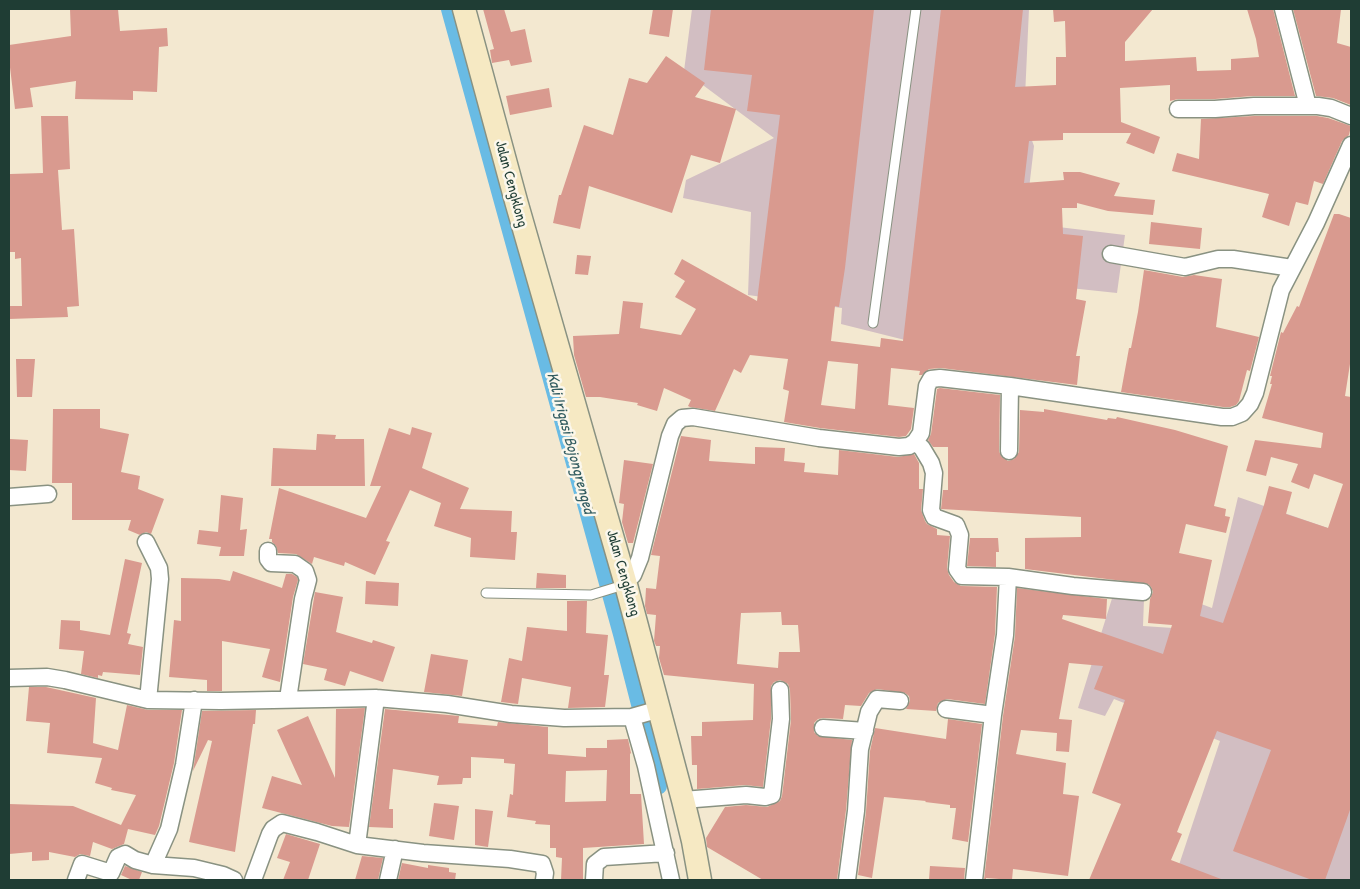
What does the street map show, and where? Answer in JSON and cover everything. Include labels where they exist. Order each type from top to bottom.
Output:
[{"type":"main road","name":"Jalan Cengklong","points":[[464,9],[621,584],[646,713],[682,800],[700,880]]},
{"type":"street","points":[[1283,9],[1308,106]]},
{"type":"street","points":[[1178,109],[1308,106],[1332,108],[1351,116]]},
{"type":"street","points":[[621,584],[633,574],[640,558],[670,436],[675,424],[682,418],[693,417],[819,438],[899,447],[909,446],[916,442],[920,433],[927,386],[931,379],[940,378],[1010,386],[1222,417],[1232,417],[1242,413],[1250,404],[1255,393],[1281,290],[1316,223],[1351,145]]},
{"type":"street","points":[[1111,254],[1185,267],[1218,259],[1233,259],[1292,268]]},
{"type":"street","points":[[1009,451],[1010,386]]},
{"type":"street","points":[[916,442],[931,463],[934,473],[931,510],[934,517],[956,525],[960,535],[957,570],[962,576],[1008,577],[1073,586],[1143,592]]},
{"type":"street","points":[[9,497],[48,494]]},
{"type":"street","points":[[146,542],[159,568],[160,579],[148,700]]},
{"type":"street","points":[[268,552],[268,561],[271,563],[295,564],[305,571],[308,580],[288,699]]},
{"type":"street","points":[[974,880],[993,715],[1005,636],[1008,577]]},
{"type":"street","points":[[9,678],[47,677],[148,700],[221,701],[376,698],[447,704],[511,714],[556,717],[646,713],[646,766],[666,848],[671,880]]},
{"type":"street","points":[[682,800],[746,795],[765,797],[772,795],[781,719],[780,690]]},
{"type":"street","points":[[357,845],[376,698]]},
{"type":"street","points":[[847,880],[856,811],[860,749],[869,712],[877,699],[900,701]]},
{"type":"street","points":[[153,865],[169,829],[184,765],[194,700]]},
{"type":"street","points":[[946,710],[993,715]]},
{"type":"street","points":[[823,728],[865,731]]},
{"type":"street","points":[[253,880],[270,834],[273,829],[282,823],[357,845],[542,864],[545,873],[544,880]]},
{"type":"street","points":[[594,880],[595,864],[604,857],[666,848],[691,842]]},
{"type":"street","points":[[388,880],[395,849]]},
{"type":"street","points":[[76,880],[82,864],[110,877],[118,857],[125,854],[135,860],[153,865],[194,868],[223,875],[234,880]]},
{"type":"lane","points":[[873,323],[916,9]]},
{"type":"lane","points":[[486,593],[597,594],[621,584]]},
{"type":"shaded area","points":[[692,9],[1029,9],[1024,119],[1034,146],[1025,223],[1125,235],[1117,293],[985,279],[909,341],[841,324],[842,308],[748,295],[751,212],[683,198],[686,180],[774,138],[684,71]]},
{"type":"shaded area","points":[[1238,497],[1351,536],[1351,880],[1174,880],[1220,741],[1114,699],[1105,716],[1078,708],[1114,592],[1144,599],[1143,626],[1173,628],[1177,595],[1212,608]]},
{"type":"building","points":[[70,9],[118,9],[120,31],[167,28],[168,46],[159,47],[157,92],[133,91],[133,100],[75,99],[76,81],[30,88],[33,107],[15,109],[9,45],[71,36]]},
{"type":"building","points":[[483,9],[504,9],[511,32],[525,29],[532,62],[511,66],[509,60],[492,63],[490,50],[494,49]]},
{"type":"building","points":[[653,9],[673,9],[669,37],[649,34]]},
{"type":"building","points":[[711,9],[874,9],[845,268],[839,307],[835,306],[831,341],[880,347],[881,338],[903,341],[941,9],[1023,9],[1015,87],[1056,85],[1056,57],[1066,57],[1065,21],[1054,22],[1053,9],[1153,9],[1125,42],[1125,61],[1196,57],[1197,71],[1231,70],[1231,59],[1259,57],[1247,9],[1273,9],[1295,96],[1178,99],[1170,101],[1170,85],[1120,88],[1121,122],[1160,137],[1154,154],[1126,143],[1131,133],[1063,133],[1063,140],[1029,141],[1024,183],[1064,180],[1063,172],[1080,172],[1120,183],[1114,196],[1155,200],[1153,215],[1108,211],[1077,203],[1077,208],[1062,208],[1063,234],[1083,236],[1076,299],[1086,301],[1076,356],[1080,356],[1077,385],[941,368],[929,369],[922,375],[919,375],[920,371],[891,368],[888,405],[914,408],[911,429],[906,436],[899,437],[784,422],[789,391],[783,389],[788,359],[750,355],[741,373],[734,369],[715,411],[690,407],[688,406],[691,400],[664,388],[657,411],[637,405],[638,403],[600,397],[586,397],[574,355],[573,336],[619,334],[623,301],[643,303],[640,328],[681,335],[696,309],[675,297],[685,281],[674,274],[682,259],[757,301],[780,115],[747,111],[752,75],[704,70]],"holes":[[[828,361],[858,364],[855,409],[821,405]]]},
{"type":"building","points":[[1293,9],[1341,9],[1337,43],[1351,47],[1351,105],[1333,98],[1316,96]]},
{"type":"building","points":[[666,56],[705,83],[695,97],[736,109],[720,163],[691,155],[672,213],[589,186],[580,229],[553,223],[559,195],[561,195],[584,125],[613,135],[629,78],[647,83]]},
{"type":"building","points":[[549,88],[552,107],[510,115],[506,96]]},
{"type":"building","points":[[41,116],[68,116],[70,169],[58,170],[62,230],[74,229],[79,306],[67,307],[68,317],[9,319],[9,306],[22,306],[21,258],[15,259],[15,252],[9,252],[10,174],[43,173]]},
{"type":"building","points":[[1254,116],[1317,116],[1351,126],[1349,135],[1342,141],[1323,184],[1314,181],[1308,205],[1296,202],[1289,226],[1262,217],[1269,194],[1172,171],[1177,153],[1199,159],[1201,119]]},
{"type":"building","points":[[1334,214],[1351,218],[1351,364],[1345,396],[1351,397],[1351,807],[1325,880],[1312,880],[1233,851],[1271,750],[1217,731],[1177,832],[1182,834],[1171,860],[1221,880],[1089,880],[1121,804],[1092,793],[1125,700],[1094,689],[1103,666],[1069,663],[1059,719],[1072,720],[1069,752],[1056,751],[1057,733],[1021,730],[1016,754],[1066,763],[1063,794],[1079,796],[1068,876],[1013,869],[1012,880],[986,878],[984,880],[1003,716],[1015,636],[1017,588],[1107,599],[1106,619],[1063,615],[1062,619],[1163,654],[1172,625],[1148,623],[1150,599],[1153,592],[1148,584],[1025,569],[1025,538],[1081,537],[1081,517],[941,509],[943,490],[948,490],[948,447],[933,447],[928,440],[931,434],[937,389],[1000,395],[999,451],[1001,456],[1008,461],[1014,459],[1019,452],[1020,410],[1044,412],[1044,409],[1107,420],[1108,418],[1116,419],[1117,417],[1175,430],[1228,446],[1214,506],[1226,509],[1225,516],[1230,517],[1226,533],[1186,524],[1179,553],[1212,560],[1200,616],[1223,623],[1269,486],[1292,492],[1286,514],[1328,528],[1343,484],[1314,474],[1309,489],[1291,482],[1298,464],[1271,457],[1266,476],[1246,471],[1255,440],[1321,448],[1323,433],[1262,418],[1272,384],[1270,384],[1272,376],[1270,376],[1281,332],[1283,333],[1297,306],[1299,307]]},
{"type":"building","points":[[1151,222],[1202,228],[1200,249],[1149,244]]},
{"type":"building","points":[[577,255],[591,256],[588,275],[575,274]]},
{"type":"building","points":[[1144,270],[1183,277],[1194,275],[1222,279],[1216,327],[1259,337],[1250,371],[1247,370],[1239,401],[1236,405],[1223,407],[1121,392],[1138,312]]},
{"type":"building","points":[[16,359],[35,359],[32,397],[17,397]]},
{"type":"building","points":[[53,409],[100,409],[100,428],[129,434],[121,472],[140,476],[138,489],[164,499],[151,534],[146,532],[140,535],[128,530],[131,520],[72,520],[72,483],[52,483]]},
{"type":"building","points":[[412,427],[432,433],[422,468],[469,488],[460,509],[512,511],[511,532],[517,532],[515,560],[470,557],[471,538],[434,526],[441,503],[410,490],[386,541],[390,542],[375,575],[345,562],[344,566],[314,557],[312,564],[296,554],[278,553],[272,539],[269,539],[279,488],[366,518],[381,486],[370,486],[389,428],[410,435]]},
{"type":"building","points":[[317,434],[336,435],[335,439],[364,439],[365,486],[271,486],[273,448],[316,450]]},
{"type":"building","points":[[681,436],[711,440],[709,461],[755,464],[755,447],[785,448],[784,461],[805,463],[804,472],[838,475],[839,450],[898,457],[914,454],[919,463],[919,489],[923,489],[921,510],[925,521],[937,529],[937,535],[950,536],[947,568],[949,575],[954,582],[961,586],[997,587],[995,634],[985,704],[947,699],[938,703],[936,711],[906,709],[910,701],[909,696],[905,693],[877,689],[869,693],[861,706],[845,705],[843,719],[823,718],[818,719],[814,723],[814,732],[818,736],[852,740],[837,880],[763,880],[707,847],[706,838],[725,807],[746,805],[767,807],[780,801],[791,720],[790,690],[788,684],[780,680],[774,682],[771,686],[771,719],[763,787],[745,785],[697,789],[697,765],[692,765],[691,736],[702,736],[702,722],[753,720],[754,684],[664,675],[659,658],[660,646],[656,646],[654,641],[656,615],[647,614],[645,606],[646,588],[656,589],[660,556],[651,555]],"holes":[[[781,612],[782,625],[798,625],[800,652],[779,652],[778,668],[737,664],[741,613]]]},
{"type":"building","points":[[10,439],[28,440],[26,471],[9,470]]},
{"type":"building","points":[[624,460],[653,464],[633,543],[628,543],[622,522],[624,504],[619,503]]},
{"type":"building","points":[[221,495],[243,498],[240,530],[247,529],[244,556],[219,556],[221,547],[197,544],[199,530],[218,532]]},
{"type":"building","points":[[970,538],[998,538],[999,552],[996,552],[996,567],[967,566]]},
{"type":"building","points":[[125,559],[142,563],[127,633],[131,634],[128,644],[143,647],[140,675],[103,672],[102,676],[98,675],[98,678],[81,674],[84,651],[59,649],[61,620],[80,621],[80,630],[110,635]]},
{"type":"building","points":[[233,571],[282,588],[286,574],[292,574],[297,577],[280,682],[262,677],[270,649],[222,641],[222,691],[207,691],[207,680],[169,677],[174,620],[181,621],[181,578],[230,581]]},
{"type":"building","points":[[537,573],[566,575],[566,588],[536,588]]},
{"type":"building","points":[[366,581],[399,583],[398,606],[365,604]]},
{"type":"building","points":[[315,592],[343,597],[336,632],[372,643],[373,640],[395,647],[383,682],[350,671],[345,686],[324,680],[327,669],[303,664]]},
{"type":"building","points":[[567,601],[587,601],[586,633],[608,635],[604,675],[609,675],[605,707],[568,708],[571,687],[522,678],[518,704],[501,702],[509,658],[522,661],[527,627],[567,631]]},
{"type":"building","points":[[431,654],[468,660],[462,696],[424,692]]},
{"type":"building","points":[[29,687],[46,687],[96,698],[93,743],[118,750],[127,705],[148,710],[182,710],[174,763],[159,826],[155,835],[128,829],[124,844],[112,849],[93,842],[90,856],[80,854],[75,857],[49,852],[49,860],[32,861],[32,852],[9,854],[9,804],[73,806],[121,825],[136,795],[111,790],[112,788],[95,783],[102,758],[47,753],[50,723],[26,721]]},
{"type":"building","points":[[365,708],[349,827],[332,826],[262,808],[272,776],[302,785],[277,730],[308,716],[335,778],[336,709]]},
{"type":"building","points":[[385,709],[459,716],[458,723],[497,726],[498,722],[548,727],[548,754],[586,757],[586,748],[607,748],[607,740],[628,739],[631,753],[630,794],[641,794],[644,844],[583,848],[583,880],[561,880],[562,858],[556,857],[556,848],[550,848],[550,825],[535,824],[536,821],[507,817],[510,794],[513,795],[515,764],[504,763],[504,759],[471,757],[471,778],[463,778],[462,784],[437,785],[439,776],[393,769],[389,809],[393,809],[393,828],[369,827]],"holes":[[[607,770],[606,801],[565,802],[566,771]]]},
{"type":"building","points":[[256,710],[235,852],[189,842],[212,741],[208,740],[193,771],[202,711]]},
{"type":"building","points":[[948,719],[982,724],[968,842],[952,839],[956,808],[950,808],[950,805],[926,801],[884,797],[872,878],[858,875],[866,812],[870,751],[875,728],[946,739]]},
{"type":"building","points":[[434,803],[459,806],[454,840],[429,836]]},
{"type":"building","points":[[475,809],[493,811],[488,847],[475,845]]},
{"type":"building","points":[[286,834],[320,844],[308,880],[283,880],[290,862],[277,858]]},
{"type":"building","points":[[362,856],[383,858],[378,880],[355,880]]},
{"type":"building","points":[[402,863],[428,868],[428,865],[449,868],[449,872],[456,873],[455,880],[398,880]]},
{"type":"building","points":[[125,866],[142,872],[139,880],[132,880],[121,875]]},
{"type":"building","points":[[930,866],[965,868],[964,880],[929,880]]},
{"type":"waterway","name":"Kali Irigasi Bojongrenged","points":[[450,9],[622,634],[650,743],[658,786]]}]
